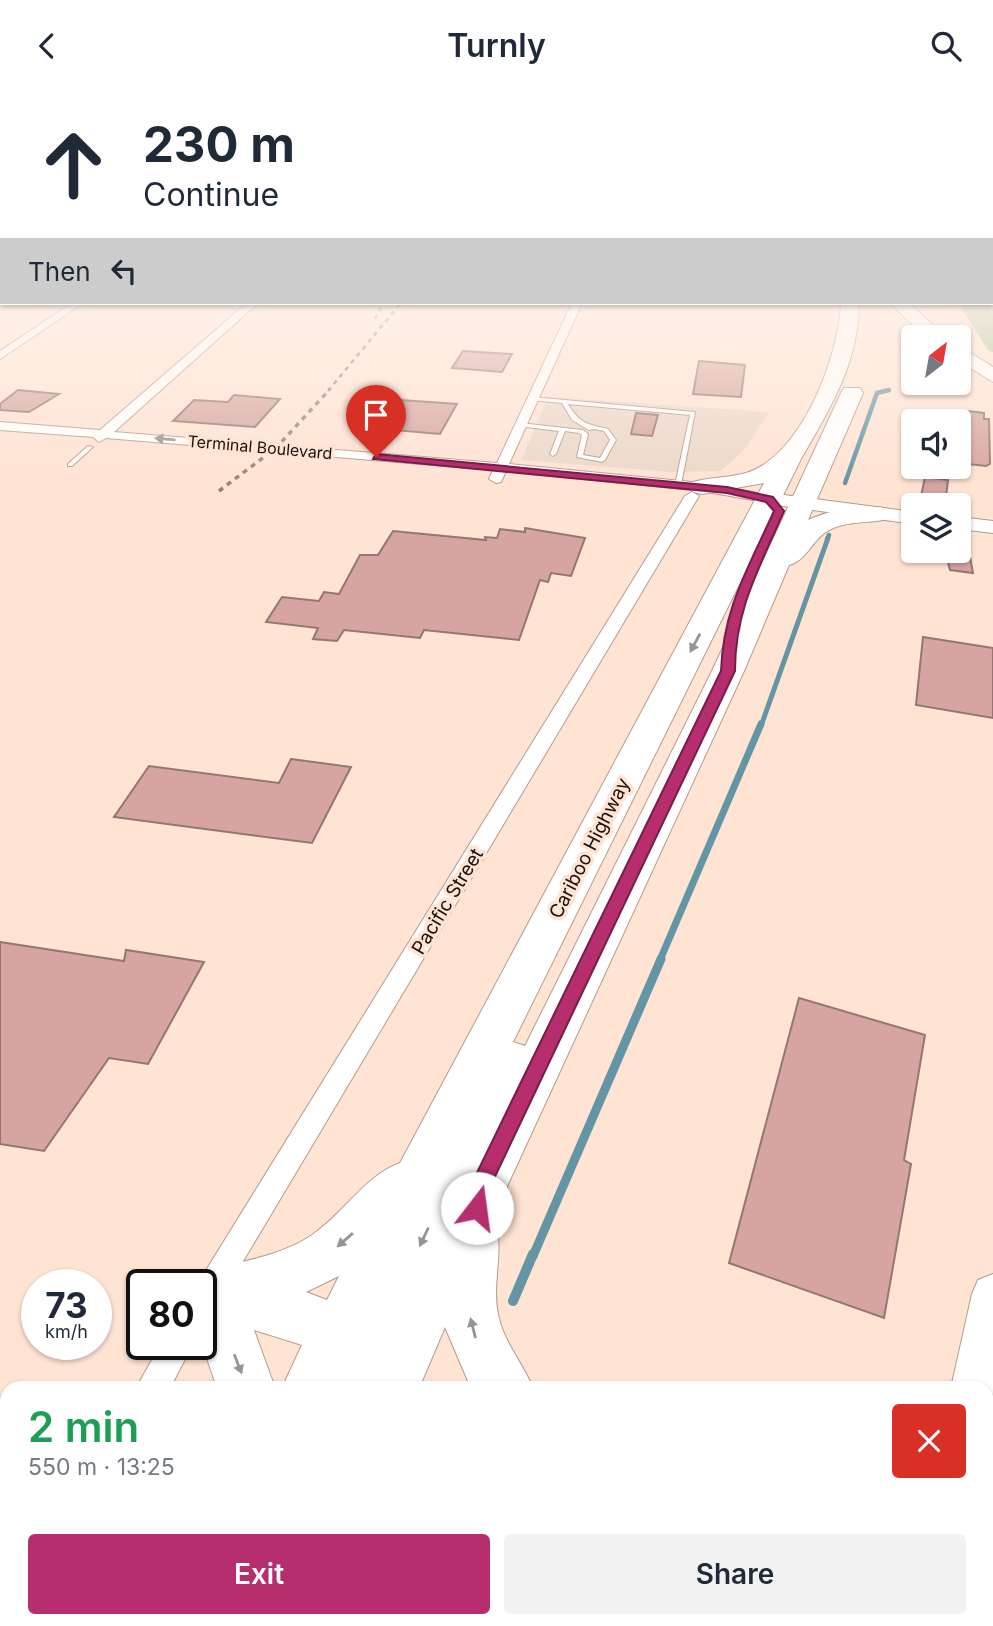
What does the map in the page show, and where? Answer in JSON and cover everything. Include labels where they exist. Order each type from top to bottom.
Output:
[{"type":"highway","name":"Cariboo Highway","points":[[319,1381],[340,1363],[429,1159],[789,459],[831,387],[842,358],[844,344]]},
{"type":"highway","points":[[867,344],[867,350]]},
{"type":"highway","points":[[971,360],[993,376]]},
{"type":"highway","points":[[403,1381],[480,1187],[728,671],[860,374]]},
{"type":"highway","points":[[804,504],[794,497],[792,484],[836,393],[831,387]]},
{"type":"highway","points":[[694,491],[754,479],[789,459]]},
{"type":"highway","points":[[820,468],[823,481],[829,488],[879,514]]},
{"type":"highway","points":[[694,491],[741,517],[750,539]]},
{"type":"highway","points":[[728,671],[729,639],[734,615],[779,511],[769,499]]},
{"type":"highway","points":[[764,593],[811,528],[836,519],[879,514]]},
{"type":"highway","points":[[402,1381],[387,1352],[387,1325],[394,1300],[537,1000],[542,979],[536,950]]},
{"type":"highway","points":[[217,1297],[285,1275],[317,1261],[341,1245],[429,1159]]},
{"type":"highway","points":[[480,1187],[467,1271],[467,1299],[480,1353],[499,1381]]},
{"type":"highway","points":[[217,1301],[257,1303],[322,1327],[340,1363]]},
{"type":"highway","points":[[217,1319],[226,1331],[244,1381]]},
{"type":"street","points":[[0,356],[18,344]]},
{"type":"street","points":[[90,447],[207,344]]},
{"type":"street","points":[[495,481],[558,344]]},
{"type":"street","name":"Terminal Boulevard","points":[[0,426],[501,467],[901,517]]},
{"type":"street","name":"Terminal Boulevard","points":[[0,440],[495,481],[694,491]]},
{"type":"street","name":"Pacific Street","points":[[217,1280],[694,491]]},
{"type":"street","points":[[971,524],[993,527]]},
{"type":"street","points":[[975,1381],[993,1294]]},
{"type":"street","points":[[156,1381],[169,1360]]},
{"type":"lane","points":[[532,399],[693,413],[694,491]]},
{"type":"lane","points":[[520,425],[584,433],[578,454],[598,460],[607,456],[613,440],[607,433],[574,419],[564,402]]},
{"type":"lane","points":[[553,454],[562,429]]},
{"type":"lane","points":[[70,465],[90,447]]},
{"type":"shaded area","points":[[548,397],[769,412],[746,448],[721,471],[672,472],[521,460]]},
{"type":"green space","points":[[984,344],[993,344],[993,352]]},
{"type":"building","points":[[463,351],[512,354],[502,372],[452,368]]},
{"type":"building","points":[[699,361],[745,365],[741,397],[693,394]]},
{"type":"building","points":[[18,390],[59,394],[29,412],[0,410],[0,404]]},
{"type":"building","points":[[234,395],[280,399],[255,427],[173,421],[194,400],[228,402]]},
{"type":"building","points":[[401,400],[457,404],[440,434],[382,429]]},
{"type":"building","points":[[971,411],[984,413],[984,419],[989,419],[990,464],[971,464]]},
{"type":"building","points":[[636,413],[658,415],[652,436],[631,434]]},
{"type":"building","points":[[925,479],[948,480],[946,493],[922,493]]},
{"type":"building","points":[[525,528],[585,538],[571,576],[551,573],[548,582],[540,580],[519,640],[424,630],[420,638],[344,630],[337,641],[313,639],[318,628],[266,622],[282,597],[319,601],[324,592],[339,594],[360,555],[378,555],[393,531],[486,540],[485,537],[497,538],[500,529],[525,532]]},
{"type":"building","points":[[971,562],[973,573],[950,570],[948,563]]},
{"type":"building","points":[[923,637],[993,648],[993,718],[916,705]]},
{"type":"building","points":[[291,759],[351,767],[312,843],[114,817],[149,766],[279,783]]},
{"type":"building","points":[[0,942],[124,961],[126,950],[204,962],[148,1064],[109,1058],[44,1151],[0,1144]]},
{"type":"building","points":[[799,998],[925,1035],[904,1160],[911,1164],[884,1318],[729,1263]]},
{"type":"waterway","points":[[845,483],[877,393],[889,390]]},
{"type":"waterway","points":[[827,539],[829,535]]},
{"type":"waterway","points":[[761,726],[828,538]]},
{"type":"waterway","points":[[660,960],[761,724]]},
{"type":"waterway","points":[[533,1256],[661,959]]},
{"type":"waterway","points":[[513,1301],[533,1254]]},
{"type":"railway","points":[[328,391],[367,344]]},
{"type":"railway","points":[[219,491],[276,448],[330,389]]},
{"type":"route","points":[[376,457],[727,490],[769,499],[779,511],[734,615],[729,639],[728,671],[480,1187],[477,1208]]}]
